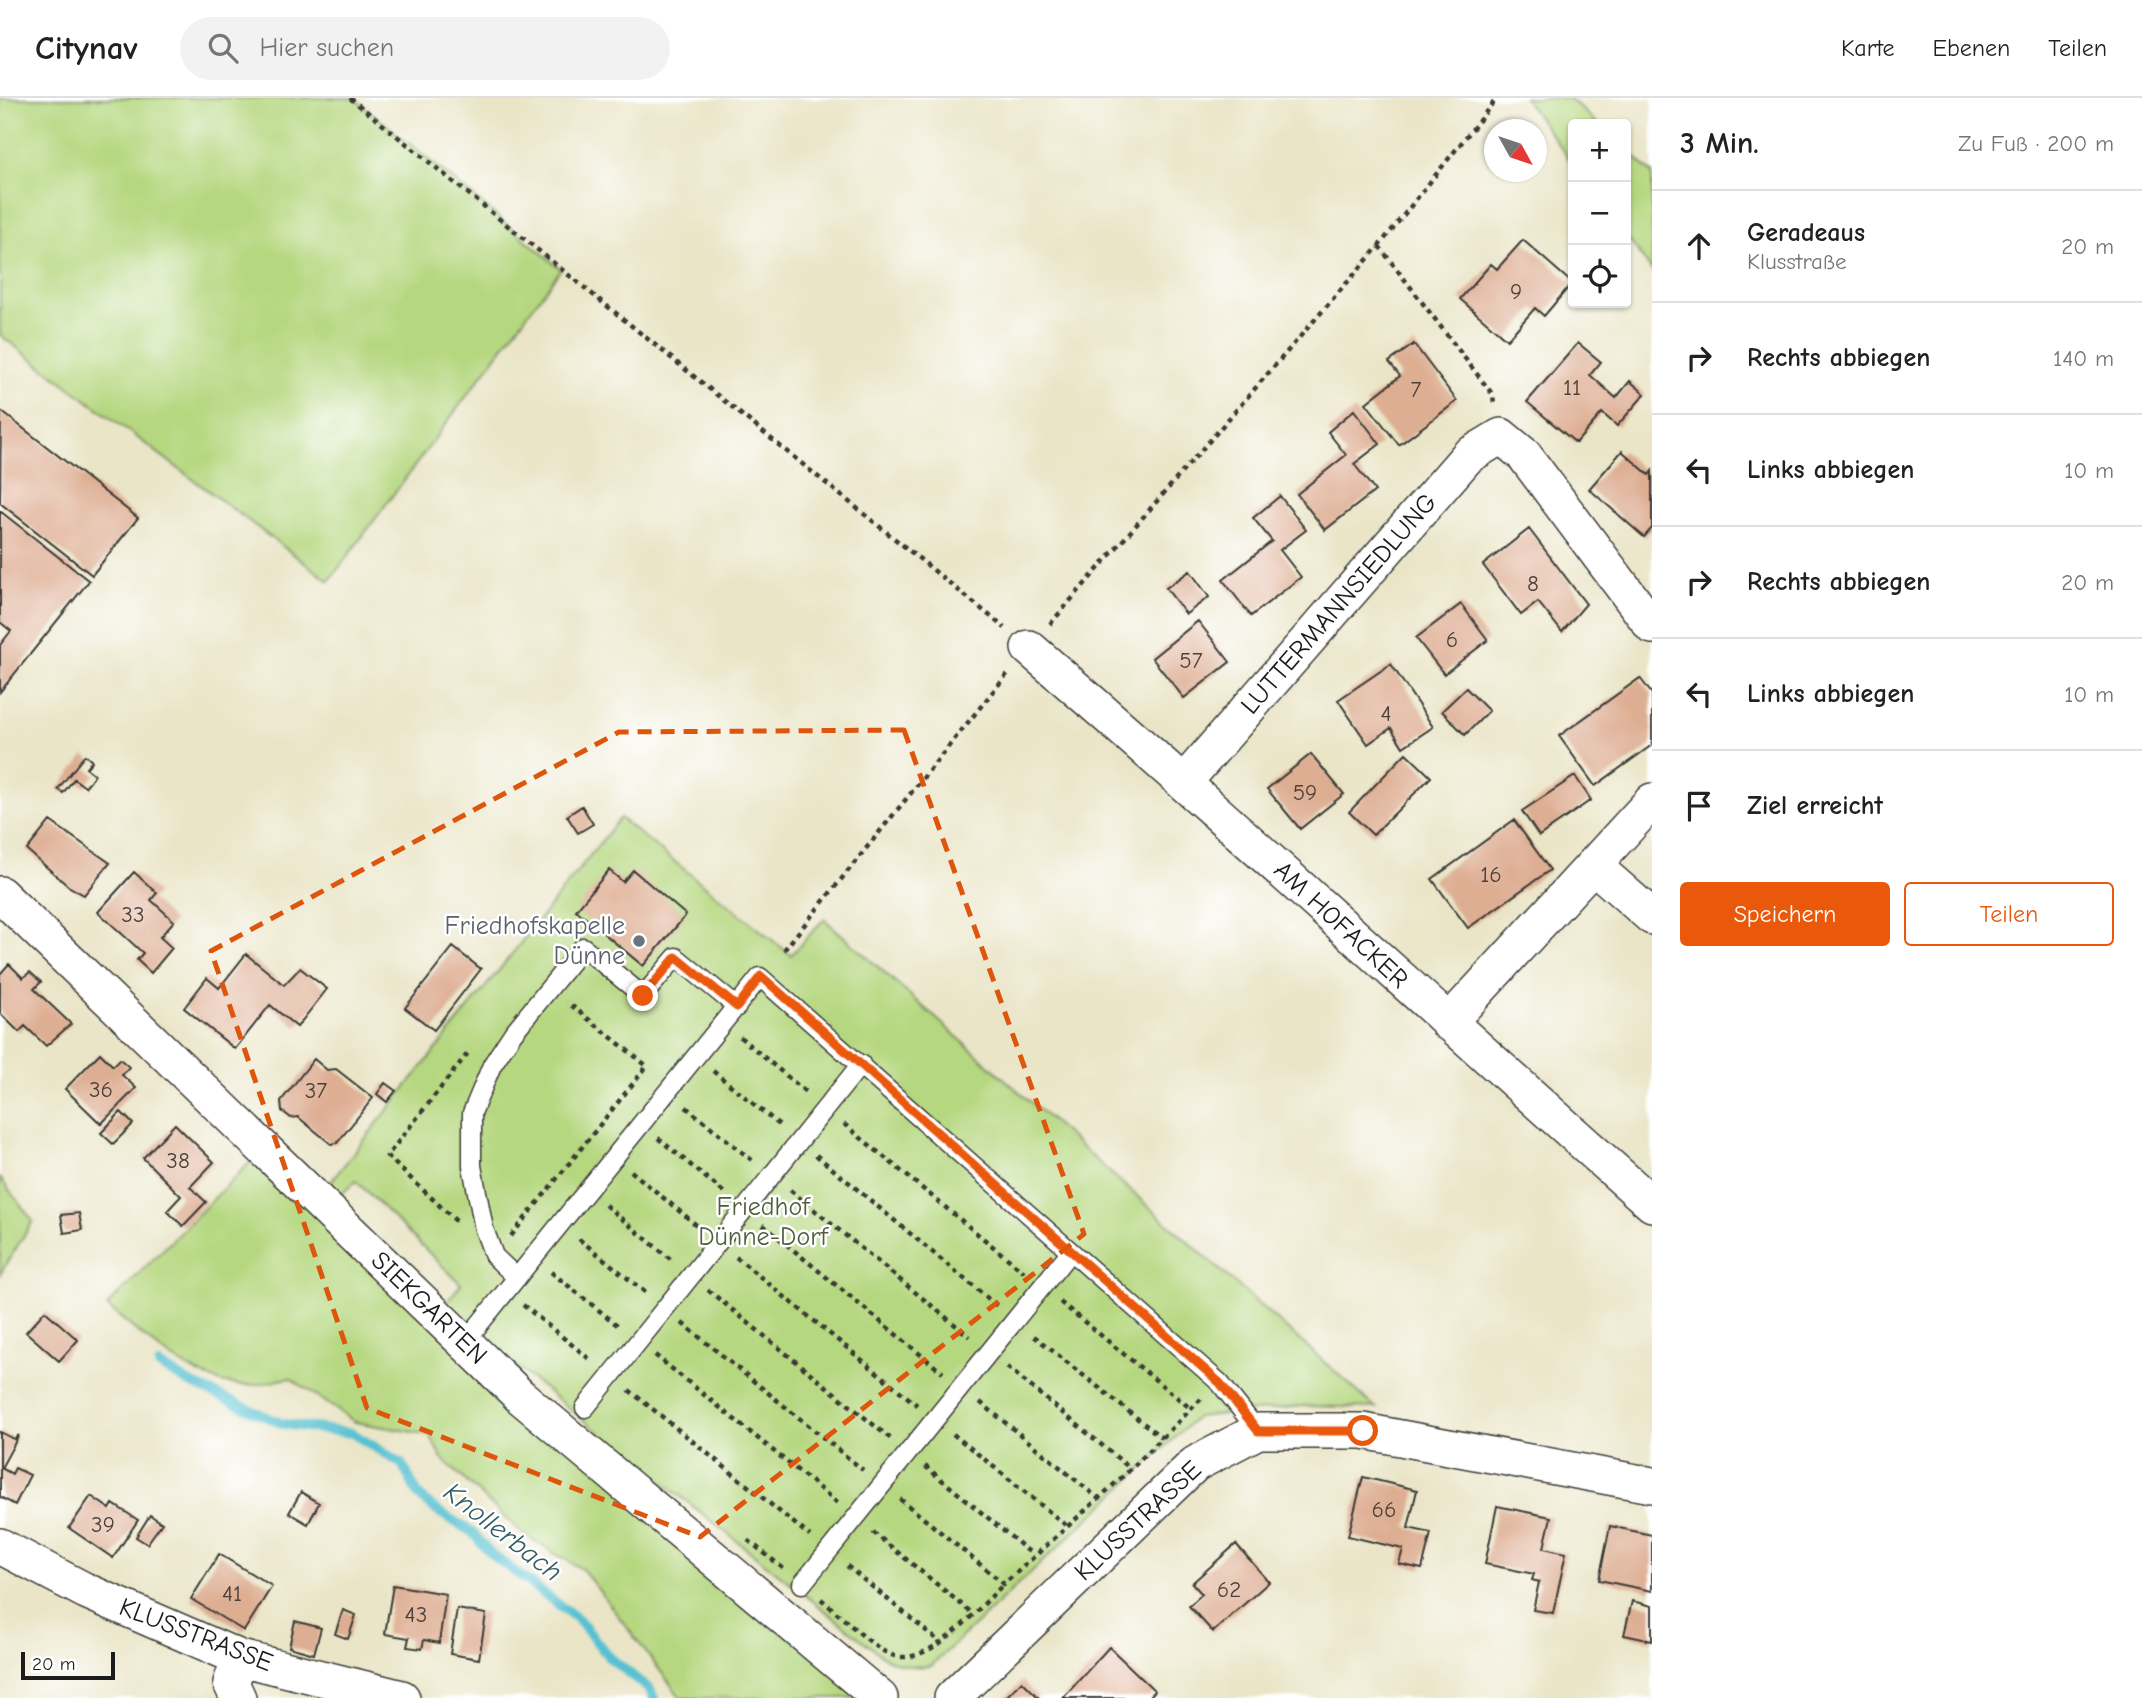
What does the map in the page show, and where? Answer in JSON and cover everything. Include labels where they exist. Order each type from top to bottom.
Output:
[{"type":"street","points":[[1501,436],[1524,455],[1652,626]]},
{"type":"street","name":"LUTTERMANNSIEDLUNG","points":[[1185,782],[1468,456],[1501,436]]},
{"type":"street","name":"AM HOFACKER","points":[[1029,648],[1185,782],[1652,1205]]},
{"type":"street","points":[[1448,1023],[1652,801]]},
{"type":"street","points":[[1594,866],[1652,916]]},
{"type":"street","name":"SIEKGARTEN","points":[[0,894],[521,1397],[880,1698]]},
{"type":"street","name":"KLUSSTRASSE","points":[[952,1698],[1195,1464],[1258,1431],[1363,1431],[1652,1485]]},
{"type":"street","name":"KLUSSTRASSE","points":[[0,1546],[86,1591],[240,1658],[402,1698]]},
{"type":"street","points":[[238,1698],[231,1683],[240,1658]]},
{"type":"lane","points":[[512,1285],[494,1256],[484,1229],[472,1166],[472,1113],[492,1065],[513,1033],[583,947],[643,996],[676,957],[737,1007]]},
{"type":"lane","points":[[464,1343],[761,976],[1220,1383],[1258,1431]]},
{"type":"lane","points":[[585,1408],[861,1064]]},
{"type":"lane","points":[[802,1584],[1070,1252]]},
{"type":"path","points":[[350,98],[1029,648]]},
{"type":"path","points":[[784,950],[1029,648],[1379,246],[1497,98]]},
{"type":"path","points":[[1379,246],[1493,395],[1501,436]]},
{"type":"path","points":[[492,1065],[472,1049],[387,1156],[494,1256],[647,1066],[550,988]]},
{"type":"path","points":[[723,1023],[1190,1408]]},
{"type":"path","points":[[696,1057],[1162,1438]]},
{"type":"path","points":[[667,1092],[1131,1469]]},
{"type":"path","points":[[641,1125],[1099,1499]]},
{"type":"path","points":[[614,1158],[1067,1526]]},
{"type":"path","points":[[588,1191],[1033,1555]]},
{"type":"path","points":[[534,1258],[972,1613]]},
{"type":"path","points":[[512,1285],[611,1376],[941,1643]]},
{"type":"path","points":[[737,1531],[891,1655],[918,1656],[941,1643],[1004,1584]]},
{"type":"highlighted area","points":[[904,730],[1084,1234],[700,1537],[367,1408],[211,951],[619,732]]},
{"type":"green space","points":[[0,98],[354,98],[561,269],[329,581],[0,335]]},
{"type":"green space","points":[[1524,98],[1569,98],[1592,119],[1568,119],[1568,157],[1547,129],[1547,119],[1540,119]]},
{"type":"green space","points":[[1631,154],[1652,173],[1652,271],[1631,243]]},
{"type":"green space","name":"Friedhof Dünne-Dorf","points":[[620,818],[791,955],[824,919],[1376,1408],[1304,1406],[1197,1417],[931,1666],[905,1665],[881,1655],[484,1341],[445,1304],[461,1284],[356,1181],[337,1198],[325,1189]]},
{"type":"green space","points":[[253,1159],[865,1698],[681,1698],[583,1570],[524,1535],[441,1458],[430,1435],[355,1422],[290,1378],[252,1385],[213,1379],[155,1346],[107,1306]]},
{"type":"green space","points":[[0,1178],[33,1221],[0,1274]]},
{"type":"building","points":[[1523,240],[1568,279],[1568,288],[1544,316],[1535,308],[1507,340],[1460,299],[1491,264],[1497,269]]},
{"type":"building","points":[[1578,343],[1601,362],[1590,375],[1616,398],[1630,381],[1645,394],[1617,426],[1602,413],[1576,443],[1527,402]]},
{"type":"building","points":[[1414,344],[1457,401],[1399,445],[1366,403],[1400,376],[1389,362]]},
{"type":"building","points":[[1354,410],[1380,444],[1354,464],[1375,491],[1325,530],[1297,494],[1346,455],[1328,432]]},
{"type":"building","points":[[1,411],[138,518],[92,575],[0,503]]},
{"type":"building","points":[[1622,451],[1649,475],[1652,471],[1652,528],[1644,537],[1589,489]]},
{"type":"building","points":[[1280,496],[1306,530],[1280,550],[1301,577],[1251,616],[1223,580],[1272,541],[1253,518]]},
{"type":"building","points":[[0,511],[89,581],[0,692],[0,645],[11,631],[0,622]]},
{"type":"building","points":[[1529,529],[1586,604],[1562,632],[1538,602],[1521,615],[1483,565]]},
{"type":"building","points":[[1190,571],[1209,597],[1186,614],[1166,588]]},
{"type":"building","points":[[1461,604],[1488,640],[1444,674],[1416,638]]},
{"type":"building","points":[[1198,621],[1230,662],[1184,698],[1152,658]]},
{"type":"building","points":[[1391,664],[1433,727],[1403,747],[1391,728],[1368,744],[1338,700]]},
{"type":"building","points":[[1640,678],[1652,694],[1652,745],[1595,786],[1559,736]]},
{"type":"building","points":[[1466,688],[1489,711],[1465,735],[1442,711]]},
{"type":"building","points":[[1406,753],[1431,777],[1373,835],[1349,812]]},
{"type":"building","points":[[1311,754],[1344,794],[1300,829],[1267,789]]},
{"type":"building","points":[[85,755],[92,761],[86,768],[95,775],[85,787],[74,779],[63,793],[58,789]]},
{"type":"building","points":[[1575,776],[1591,800],[1539,836],[1522,811]]},
{"type":"building","points":[[582,806],[593,824],[578,833],[567,816]]},
{"type":"building","points":[[1514,820],[1550,870],[1468,928],[1432,879]]},
{"type":"building","points":[[50,821],[110,863],[84,895],[68,886],[27,850]]},
{"type":"building","name":"Friedhofskapelle Dünne","points":[[609,870],[623,882],[633,870],[686,915],[643,966],[576,910]]},
{"type":"building","points":[[134,872],[157,893],[151,900],[174,921],[160,937],[172,948],[151,973],[137,960],[143,953],[98,912]]},
{"type":"building","points":[[453,947],[481,969],[434,1030],[405,1008]]},
{"type":"building","points":[[246,954],[284,985],[300,968],[327,989],[297,1027],[270,1005],[235,1049],[184,1008],[207,978],[219,988]]},
{"type":"building","points":[[9,964],[23,978],[30,972],[41,982],[34,989],[71,1024],[46,1046],[25,1026],[19,1032],[0,1013],[0,974]]},
{"type":"building","points":[[100,1053],[113,1066],[120,1059],[129,1067],[122,1075],[136,1088],[101,1124],[65,1089]]},
{"type":"building","points":[[314,1059],[327,1070],[336,1069],[373,1098],[337,1143],[331,1144],[298,1117],[291,1118],[282,1111],[281,1101]]},
{"type":"building","points":[[385,1083],[396,1091],[387,1102],[377,1094]]},
{"type":"building","points":[[121,1112],[133,1124],[113,1144],[101,1133]]},
{"type":"building","points":[[175,1124],[214,1162],[190,1187],[206,1202],[183,1226],[167,1211],[181,1196],[143,1158]]},
{"type":"building","points":[[79,1213],[82,1230],[64,1233],[61,1215]]},
{"type":"building","points":[[45,1311],[78,1340],[59,1361],[26,1332]]},
{"type":"building","points":[[0,1432],[14,1439],[19,1435],[1,1468],[12,1474],[15,1468],[30,1475],[15,1505],[0,1497]]},
{"type":"building","points":[[1363,1477],[1417,1490],[1408,1528],[1431,1533],[1422,1569],[1399,1564],[1403,1549],[1348,1536]]},
{"type":"building","points":[[301,1492],[319,1503],[308,1524],[289,1513]]},
{"type":"building","points":[[91,1496],[110,1509],[113,1504],[138,1520],[113,1558],[69,1528]]},
{"type":"building","points":[[1497,1506],[1551,1517],[1544,1548],[1566,1553],[1553,1613],[1533,1610],[1539,1582],[1532,1580],[1534,1574],[1485,1564]]},
{"type":"building","points":[[150,1515],[162,1523],[147,1544],[136,1537]]},
{"type":"building","points":[[1610,1526],[1652,1535],[1652,1591],[1599,1580]]},
{"type":"building","points":[[1236,1544],[1269,1582],[1213,1632],[1189,1606],[1202,1594],[1192,1583]]},
{"type":"building","points":[[219,1554],[272,1586],[244,1631],[191,1599]]},
{"type":"building","points":[[393,1585],[446,1594],[439,1643],[424,1640],[422,1649],[407,1647],[409,1638],[385,1634]]},
{"type":"building","points":[[1632,1601],[1652,1606],[1652,1641],[1624,1635]]},
{"type":"building","points":[[457,1609],[486,1614],[479,1659],[450,1654]]},
{"type":"building","points":[[343,1610],[356,1615],[348,1639],[335,1634]]},
{"type":"building","points":[[295,1621],[321,1628],[314,1654],[289,1647]]},
{"type":"building","points":[[1109,1647],[1155,1691],[1148,1698],[1063,1698]]},
{"type":"building","points":[[1022,1681],[1039,1698],[1005,1698]]},
{"type":"waterway","name":"Knollerbach","points":[[159,1365],[190,1383],[283,1424],[352,1433],[402,1464],[419,1496],[437,1511],[472,1532],[490,1553],[579,1620],[609,1657],[650,1690],[654,1698]]},
{"type":"place","name":"Friedhofskapelle Dünne","points":[[639,941]]},
{"type":"route","points":[[643,996],[676,957],[737,1007],[761,976],[1220,1383],[1258,1431],[1363,1431]]}]
